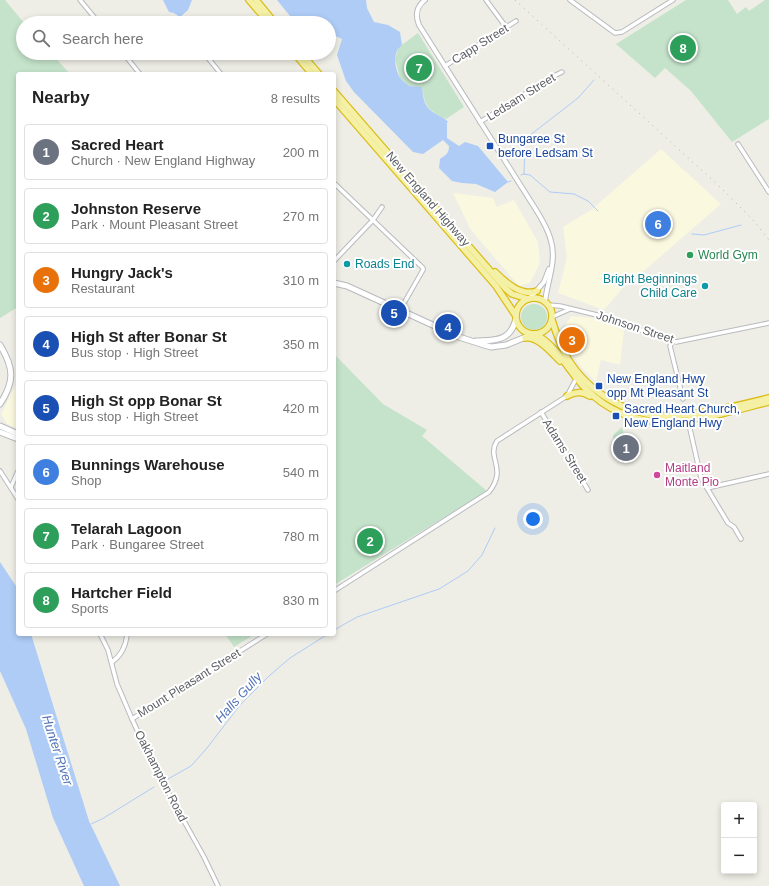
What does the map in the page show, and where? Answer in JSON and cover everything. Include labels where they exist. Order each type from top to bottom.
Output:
[{"type":"highway","points":[[249,0],[263,16]]},
{"type":"highway","points":[[256,0],[270,16]]},
{"type":"highway","points":[[300,60],[310,72]]},
{"type":"highway","points":[[307,60],[317,72]]},
{"type":"highway","name":"New England Highway","points":[[336,93],[506,289],[515,295],[529,299]]},
{"type":"highway","name":"New England Highway","points":[[336,101],[496,286],[516,318]]},
{"type":"highway","points":[[478,257],[514,288],[525,293],[533,293],[537,291]]},
{"type":"highway","points":[[601,402],[576,379],[549,343],[521,328],[516,318],[520,304],[529,299],[538,298],[547,304],[562,347],[573,366],[591,386],[621,406],[642,413],[687,417],[769,402]]},
{"type":"highway","points":[[534,334],[546,329],[552,318]]},
{"type":"highway","points":[[525,338],[537,341],[570,370]]},
{"type":"highway","points":[[567,396],[577,392],[583,392],[620,412],[640,419],[666,422],[769,398]]},
{"type":"main road","points":[[336,283],[344,285],[458,337],[484,345],[498,347],[534,334]]},
{"type":"main road","points":[[473,341],[494,340],[506,336],[511,332],[516,318]]},
{"type":"main road","points":[[0,346],[8,360],[11,370],[11,379],[7,393],[0,405]]},
{"type":"main road","points":[[0,399],[8,386],[11,370]]},
{"type":"main road","points":[[2,427],[16,433]]},
{"type":"main road","points":[[0,432],[16,438]]},
{"type":"street","points":[[80,0],[93,16]]},
{"type":"street","points":[[425,0],[418,8],[416,15],[419,25],[543,221],[552,242],[552,262],[547,304]]},
{"type":"street","points":[[486,0],[506,27]]},
{"type":"street","points":[[570,0],[615,33],[622,32],[673,0]]},
{"type":"street","name":"Capp Street","points":[[445,66],[516,21]]},
{"type":"street","points":[[129,60],[138,72]]},
{"type":"street","points":[[210,60],[219,72]]},
{"type":"street","name":"Ledsam Street","points":[[480,122],[562,72]]},
{"type":"street","points":[[738,144],[769,192]]},
{"type":"street","points":[[336,185],[423,268],[400,310]]},
{"type":"street","points":[[336,259],[373,220],[382,207]]},
{"type":"street","points":[[529,299],[544,282],[552,262]]},
{"type":"street","name":"Johnson Street","points":[[547,304],[597,315],[672,342],[679,342],[769,323]]},
{"type":"street","points":[[552,318],[571,309]]},
{"type":"street","points":[[672,342],[670,346],[683,398]]},
{"type":"street","points":[[336,590],[489,492],[493,487],[498,474],[493,453],[493,448],[497,440],[567,396],[576,379]]},
{"type":"street","name":"Adams Street","points":[[541,412],[588,490]]},
{"type":"street","points":[[687,417],[701,478],[728,523],[734,527],[741,538]]},
{"type":"street","points":[[0,471],[16,496]]},
{"type":"street","points":[[706,488],[769,474]]},
{"type":"street","points":[[11,487],[16,475]]},
{"type":"street","name":"Oakhampton Road","points":[[101,636],[108,650],[117,684],[154,767],[204,857],[218,886]]},
{"type":"street","points":[[112,662],[118,658],[126,644],[127,636]]},
{"type":"street","name":"Mount Pleasant Street","points":[[132,719],[264,636]]},
{"type":"shaded area","points":[[661,149],[721,204],[637,277],[628,282],[604,310],[558,293],[567,258],[563,227],[591,210]]},
{"type":"shaded area","points":[[453,193],[493,198],[497,207],[514,200],[538,242],[540,263],[530,283],[519,286],[471,230]]},
{"type":"shaded area","points":[[571,316],[593,318],[624,330],[620,365],[601,360],[596,382],[582,368],[573,355],[561,332]]},
{"type":"shaded area","points":[[16,385],[16,428],[7,424],[1,414]]},
{"type":"green space","points":[[0,0],[5,0],[18,16],[16,16],[16,60],[57,60],[68,72],[16,72],[16,308],[0,318]]},
{"type":"green space","points":[[686,0],[728,0],[737,14],[746,7],[749,11],[765,0],[769,0],[769,119],[732,142],[691,91],[665,68],[655,78],[616,44]]},
{"type":"green space","points":[[418,33],[464,107],[446,119],[428,107],[424,99],[422,87],[409,86],[400,78],[395,59],[399,47]]},
{"type":"green space","points":[[534,304],[543,308],[547,317],[543,326],[534,330],[525,326],[521,317],[525,308]]},
{"type":"green space","points":[[336,356],[383,404],[427,430],[422,436],[487,491],[336,584]]},
{"type":"green space","points":[[622,427],[625,439],[622,442],[618,439],[614,439],[613,435]]},
{"type":"green space","points":[[226,636],[252,636],[234,647]]},
{"type":"water","points":[[163,0],[192,0],[188,10],[181,16],[169,12]]},
{"type":"water","points":[[277,0],[366,0],[367,8],[374,22],[388,25],[400,32],[402,45],[397,52],[395,60],[399,76],[409,86],[422,87],[424,99],[429,109],[449,123],[447,122],[447,138],[459,146],[465,142],[478,146],[508,182],[495,192],[476,184],[452,181],[439,168],[440,159],[447,154],[449,148],[443,140],[423,154],[413,152],[354,92],[346,81],[337,55],[342,39],[336,36],[336,16],[290,16]]},
{"type":"water","name":"Hunter River","points":[[0,562],[16,586],[16,636],[32,636],[89,821],[120,886],[84,886],[53,818],[26,729],[0,671]]},
{"type":"waterway","points":[[524,174],[525,139],[578,98],[594,80]]},
{"type":"waterway","points":[[521,175],[530,175],[550,192],[574,194],[588,201],[598,211]]},
{"type":"waterway","points":[[692,234],[704,235],[741,225]]},
{"type":"waterway","name":"Halls Gully","points":[[336,629],[357,617],[439,589],[468,571],[482,555],[495,528]]},
{"type":"waterway","name":"Halls Gully","points":[[168,779],[191,766],[207,748],[240,705],[269,676],[290,658],[325,636]]},
{"type":"waterway","name":"Halls Gully","points":[[91,824],[102,819],[154,787]]},
{"type":"railway","points":[[515,0],[720,187],[753,220],[769,240]]},
{"type":"place","name":"Hartcher Field","points":[[683,48]]},
{"type":"place","name":"Telarah Lagoon","points":[[419,68]]},
{"type":"place","name":"Bungaree St before Ledsam St","points":[[490,146]]},
{"type":"place","name":"Bunnings Warehouse","points":[[658,224]]},
{"type":"place","name":"World Gym","points":[[690,255]]},
{"type":"place","name":"Roads End","points":[[347,264]]},
{"type":"place","name":"Bright Beginnings Child Care","points":[[705,286]]},
{"type":"place","name":"High St opp Bonar St","points":[[394,313]]},
{"type":"place","name":"High St after Bonar St","points":[[448,327]]},
{"type":"place","name":"Hungry Jack's","points":[[572,340]]},
{"type":"place","name":"New England Hwy opp Mt Pleasant St","points":[[599,386]]},
{"type":"place","name":"Sacred Heart Church, New England Hwy","points":[[616,416]]},
{"type":"place","name":"Sacred Heart","points":[[626,448]]},
{"type":"place","name":"Maitland Monte Pio","points":[[657,475]]},
{"type":"place","name":"Johnston Reserve","points":[[370,541]]}]
